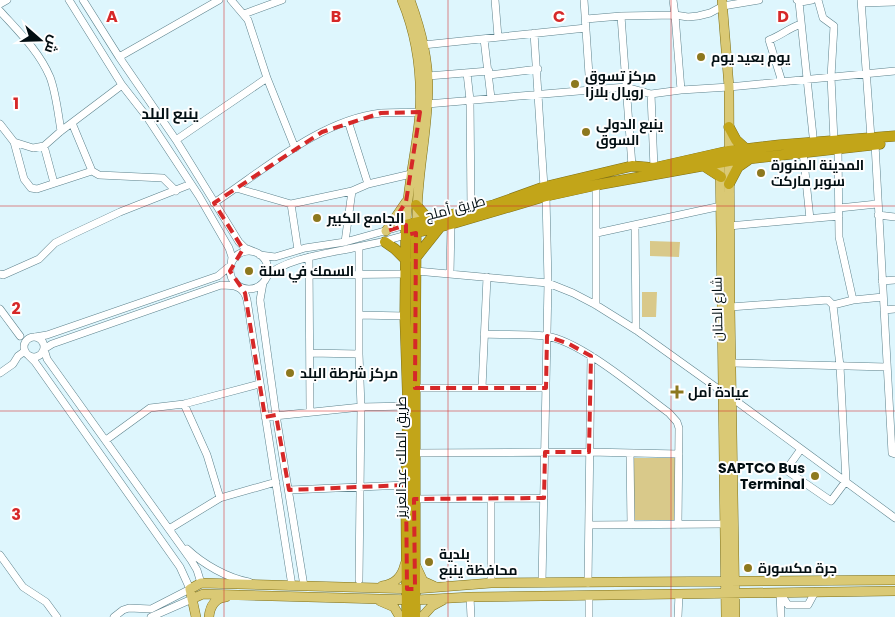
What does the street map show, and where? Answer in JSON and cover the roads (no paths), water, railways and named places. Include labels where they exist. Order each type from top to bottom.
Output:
[{"type":"highway","points":[[729,127],[736,140],[748,154],[729,184]]},
{"type":"highway","name":"طريق أملج","points":[[411,229],[440,228],[545,192],[632,166],[654,168],[748,154],[873,141],[895,136]]},
{"type":"highway","name":"طريق أملج","points":[[873,141],[895,143]]},
{"type":"highway","name":"طريق أملج","points":[[748,154],[803,152],[836,145]]},
{"type":"highway","name":"طريق أملج","points":[[411,229],[429,220],[545,192],[704,166],[725,157]]},
{"type":"highway","points":[[704,166],[721,177]]},
{"type":"highway","points":[[411,204],[429,220]]},
{"type":"highway","points":[[416,257],[440,228]]},
{"type":"highway","name":"طريق الملك عبدالعزيز","points":[[407,617],[411,595],[415,453],[416,257],[411,229]]},
{"type":"highway","name":"طريق الملك عبدالعزيز","points":[[411,229],[405,274],[408,406],[406,485],[411,555]]},
{"type":"highway","points":[[385,236],[406,260]]},
{"type":"highway","name":"طريق الملك عبدالعزيز","points":[[411,595],[415,617]]},
{"type":"main road","name":"طريق الملك عبدالعزيز","points":[[402,0],[411,27],[420,68],[420,112],[411,174],[411,229]]},
{"type":"main road","name":"طريق الملك عبدالعزيز","points":[[410,0],[423,45],[428,76],[427,104],[411,204]]},
{"type":"main road","name":"شارع الحنان","points":[[723,3],[729,87],[729,127],[721,177],[721,206],[728,396],[730,614]]},
{"type":"main road","name":"شارع الحنان","points":[[725,157],[729,184],[732,363],[728,396],[725,524],[730,569]]},
{"type":"main road","points":[[385,236],[411,204]]},
{"type":"main road","points":[[411,555],[423,581],[432,586],[442,587]]},
{"type":"main road","points":[[371,588],[388,585],[397,580],[411,555]]},
{"type":"main road","points":[[713,582],[730,569],[750,582]]},
{"type":"main road","points":[[192,599],[203,594],[370,599],[411,595],[442,587],[491,583],[895,580]]},
{"type":"main road","points":[[201,583],[208,617]]},
{"type":"main road","points":[[196,617],[190,589],[201,583],[371,588],[411,595],[448,598],[589,594],[895,591]]},
{"type":"main road","points":[[709,593],[730,614],[750,593]]},
{"type":"main road","points":[[208,617],[211,607],[218,599],[244,595]]},
{"type":"main road","points":[[422,617],[437,602],[448,598]]},
{"type":"main road","points":[[370,599],[390,605],[397,611],[400,617]]},
{"type":"street","points":[[0,4],[7,0]]},
{"type":"street","points":[[69,0],[122,85],[147,116],[191,184],[229,248],[232,257],[232,277],[245,293],[247,300],[292,586]]},
{"type":"street","points":[[83,0],[176,140],[239,242],[245,248],[257,254],[267,265],[260,300],[276,415],[304,586]]},
{"type":"street","points":[[119,56],[219,0]]},
{"type":"street","points":[[231,0],[248,20],[267,78],[295,148]]},
{"type":"street","points":[[244,14],[282,0]]},
{"type":"street","points":[[496,0],[498,37]]},
{"type":"street","points":[[584,0],[590,90]]},
{"type":"street","points":[[673,0],[681,90]]},
{"type":"street","points":[[586,19],[621,16],[698,16],[710,13],[723,3],[760,0]]},
{"type":"street","points":[[812,0],[798,1],[813,136]]},
{"type":"street","points":[[818,0],[823,18],[834,26],[831,77],[836,145],[839,237],[854,300]]},
{"type":"street","points":[[895,2],[861,1],[878,204],[886,358],[892,408],[892,453],[895,454]]},
{"type":"street","points":[[0,11],[36,53],[45,67],[50,78],[61,131]]},
{"type":"street","points":[[621,16],[632,166]]},
{"type":"street","points":[[782,82],[769,40],[801,24]]},
{"type":"street","points":[[423,45],[586,28]]},
{"type":"street","points":[[534,33],[538,69],[545,192],[548,283],[542,583]]},
{"type":"street","points":[[484,39],[491,98]]},
{"type":"street","points":[[428,76],[538,69]]},
{"type":"street","points":[[427,104],[626,87],[651,94],[895,71]]},
{"type":"street","points":[[467,73],[470,100],[471,210]]},
{"type":"street","points":[[176,140],[267,78]]},
{"type":"street","points":[[14,142],[33,148],[44,146],[122,85]]},
{"type":"street","points":[[651,94],[654,168]]},
{"type":"street","points":[[214,203],[322,132],[348,121],[381,113],[420,112]]},
{"type":"street","points":[[348,121],[368,184]]},
{"type":"street","points":[[72,123],[92,171],[98,175],[163,178],[176,191]]},
{"type":"street","points":[[0,124],[14,142],[24,179],[31,188],[37,189],[92,171]]},
{"type":"street","points":[[44,146],[54,183]]},
{"type":"street","points":[[803,152],[810,219]]},
{"type":"street","points":[[236,188],[291,204],[352,192],[368,184],[411,174]]},
{"type":"street","points":[[0,274],[3,275],[39,259],[55,243],[73,234],[120,212],[191,184]]},
{"type":"street","points":[[596,185],[596,305]]},
{"type":"street","points":[[345,242],[352,192]]},
{"type":"street","points":[[291,204],[298,250]]},
{"type":"street","points":[[839,208],[878,204]]},
{"type":"street","points":[[596,233],[721,206]]},
{"type":"street","points":[[878,215],[895,217]]},
{"type":"street","points":[[729,226],[839,216]]},
{"type":"street","points":[[450,274],[451,224]]},
{"type":"street","points":[[635,225],[636,330]]},
{"type":"street","points":[[32,338],[47,335],[218,276],[243,252],[275,257],[298,250],[385,236],[411,229]]},
{"type":"street","points":[[26,351],[38,357],[44,349],[52,344],[221,285],[252,289],[265,280],[272,271],[279,268],[309,257],[359,247],[385,236]]},
{"type":"street","points":[[359,247],[361,407],[359,580]]},
{"type":"street","points":[[309,257],[310,411]]},
{"type":"street","points":[[416,271],[548,283],[573,293],[636,330],[895,518]]},
{"type":"street","points":[[309,275],[405,274]]},
{"type":"street","points":[[482,388],[487,277]]},
{"type":"street","points":[[882,281],[895,280]]},
{"type":"street","points":[[833,305],[854,300],[883,297]]},
{"type":"street","points":[[730,307],[828,300],[833,305],[840,366],[846,481],[831,501],[786,470],[801,449]]},
{"type":"street","points":[[0,309],[20,336],[26,351],[170,552],[180,567],[190,589],[151,610],[129,608],[114,617]]},
{"type":"street","points":[[884,310],[895,310]]},
{"type":"street","points":[[359,315],[406,316]]},
{"type":"street","points":[[484,334],[547,336],[569,344],[591,356],[673,417],[679,428],[678,525]]},
{"type":"street","points":[[20,336],[43,342],[47,359],[194,565],[201,583]]},
{"type":"street","points":[[886,338],[895,337]]},
{"type":"street","points":[[0,373],[13,364],[18,356],[26,351],[32,338]]},
{"type":"street","points":[[311,353],[359,354]]},
{"type":"street","points":[[588,583],[591,356]]},
{"type":"street","points":[[886,358],[895,358]]},
{"type":"street","points":[[732,363],[887,367]]},
{"type":"street","points":[[106,440],[150,408],[184,404],[259,384]]},
{"type":"street","points":[[415,388],[546,388]]},
{"type":"street","points":[[184,404],[207,455],[220,498]]},
{"type":"street","points":[[265,417],[361,407],[408,406]]},
{"type":"street","points":[[415,453],[589,452],[679,454]]},
{"type":"street","points":[[630,453],[631,525]]},
{"type":"street","points":[[169,529],[220,498],[276,482]]},
{"type":"street","points":[[289,490],[406,485]]},
{"type":"street","points":[[491,498],[491,583]]},
{"type":"street","points":[[414,499],[544,498]]},
{"type":"street","points":[[589,525],[725,524]]},
{"type":"street","points":[[176,540],[193,555],[224,573],[245,581],[267,585]]},
{"type":"street","points":[[0,555],[23,587],[46,602],[57,617]]},
{"type":"street","points":[[780,593],[781,617]]},
{"type":"street","points":[[589,594],[589,617]]},
{"type":"street","points":[[678,594],[678,617]]},
{"type":"street","points":[[470,596],[471,617]]},
{"type":"street","points":[[151,617],[192,599]]},
{"type":"place","name":"يوم بعيد يوم","points":[[701,57]]},
{"type":"place","name":"مركز تسوق رويال بلازا","points":[[575,84]]},
{"type":"place","name":"ينبع الدولى السوق","points":[[586,132]]},
{"type":"place","name":"المدينة المنورة سوبر ماركت","points":[[761,173]]},
{"type":"place","name":"الجامع الكبير","points":[[317,218]]},
{"type":"place","name":"السمك في سلة","points":[[249,271]]},
{"type":"place","name":"مركز شرطة البلد","points":[[290,373]]},
{"type":"place","name":"عيادة أمل","points":[[677,392]]},
{"type":"place","name":"SAPTCO Bus Terminal","points":[[815,476]]},
{"type":"place","name":"بلدية محافظة ينبع","points":[[429,562]]},
{"type":"place","name":"جرة مكسورة","points":[[748,568]]},
{"type":"district","name":"ينبع البلد","points":[[170,113]]}]
